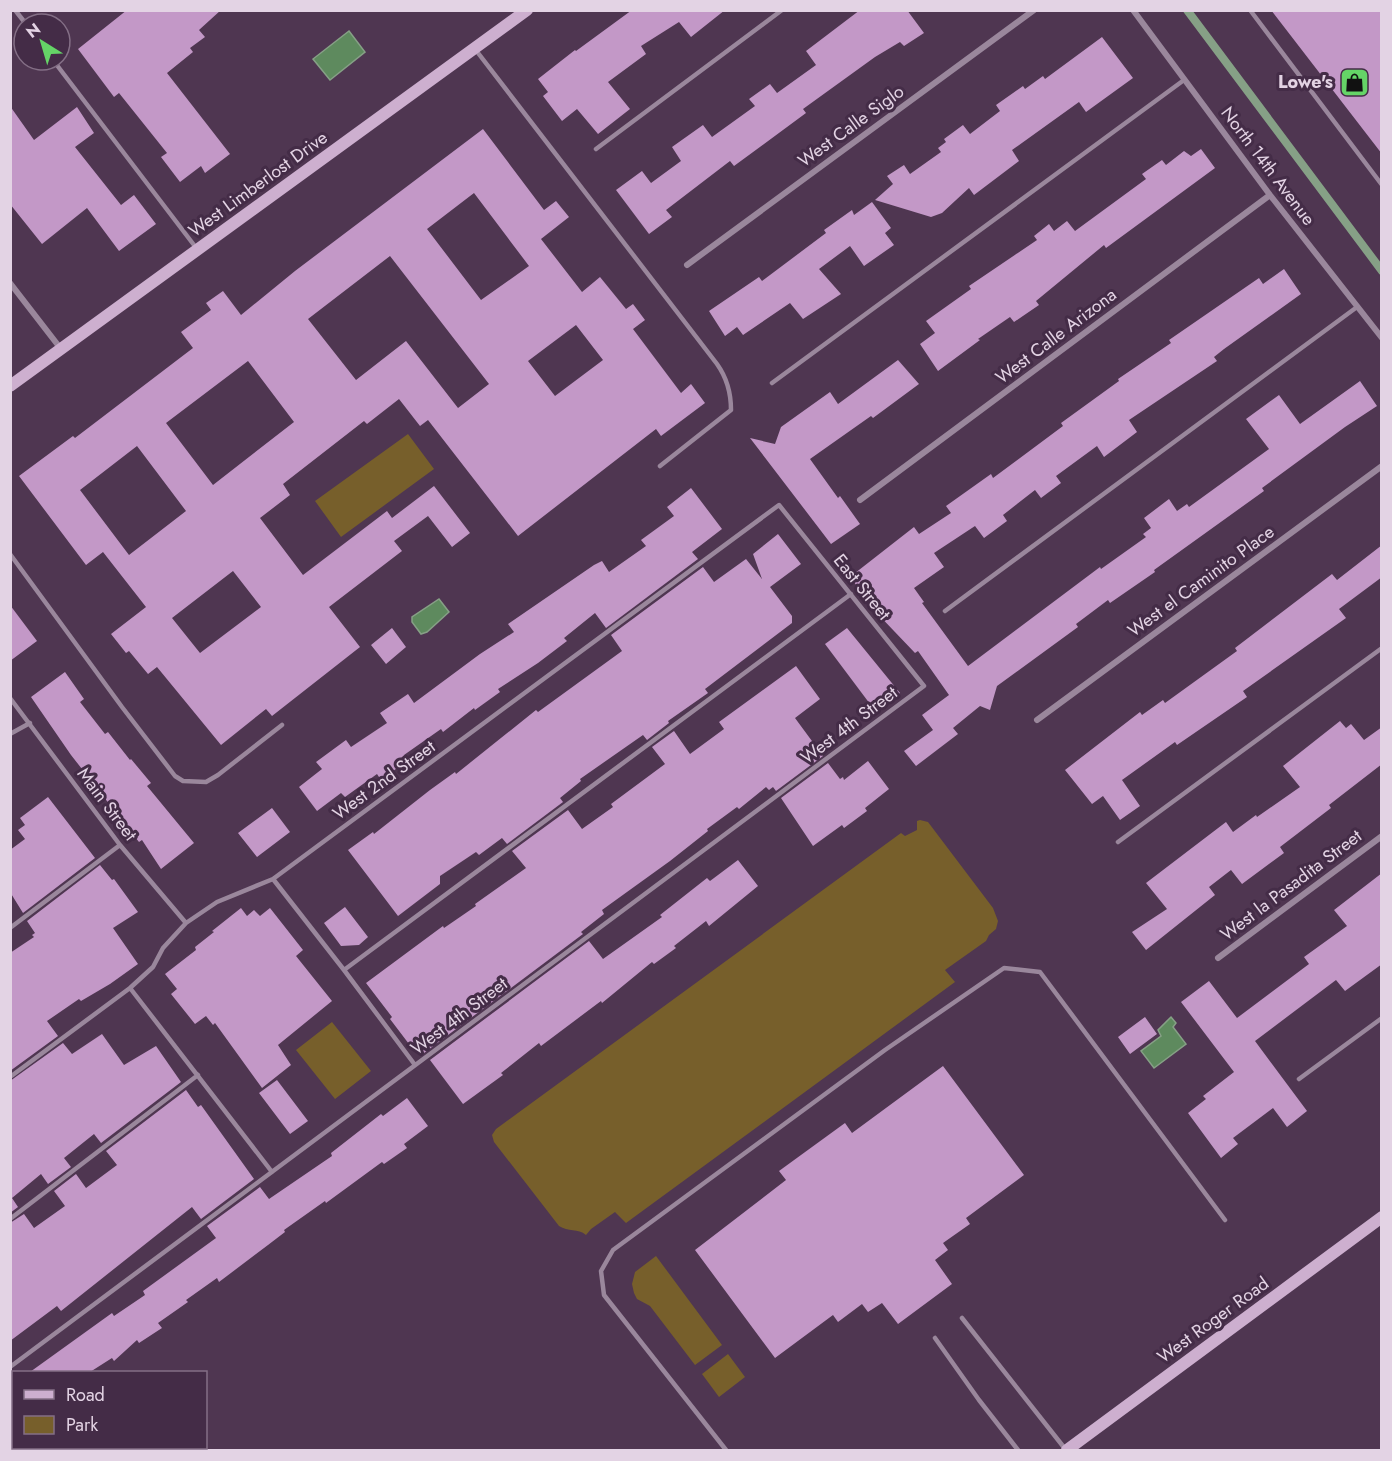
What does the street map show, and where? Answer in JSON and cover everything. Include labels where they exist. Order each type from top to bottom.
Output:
[{"type":"street","name":"West Limberlost Drive","points":[[10,387],[527,10]]},
{"type":"street","name":"West Calle Siglo","points":[[687,265],[1034,10]]},
{"type":"street","name":"North 14th Avenue","points":[[1133,10],[1270,195],[1382,338]]},
{"type":"street","name":"West Calle Arizona","points":[[860,500],[1270,195]]},
{"type":"street","points":[[10,283],[61,349]]},
{"type":"street","name":"West el Caminito Place","points":[[1037,720],[1382,466]]},
{"type":"street","name":"West la Pasadita Street","points":[[1218,958],[1382,836]]},
{"type":"street","name":"West Roger Road","points":[[1066,1450],[1382,1217]]},
{"type":"lane","points":[[596,149],[782,10]]},
{"type":"lane","points":[[1250,10],[1382,185]]},
{"type":"lane","points":[[475,49],[726,378],[731,410],[660,466]]},
{"type":"lane","points":[[62,72],[198,250]]},
{"type":"lane","points":[[772,383],[1184,80]]},
{"type":"lane","points":[[945,611],[1357,307]]},
{"type":"lane","name":"East Street","points":[[779,505],[924,686]]},
{"type":"lane","name":"West 2nd Street","points":[[10,1077],[130,988],[153,967],[163,948],[186,923],[217,902],[273,879],[779,505]]},
{"type":"lane","points":[[10,554],[175,776],[183,781],[206,782],[282,725]]},
{"type":"lane","points":[[345,970],[851,594]]},
{"type":"lane","points":[[1118,842],[1382,648]]},
{"type":"lane","name":"West 4th Street","points":[[10,1367],[924,686]]},
{"type":"lane","name":"Main Street","points":[[10,698],[120,845],[186,923]]},
{"type":"lane","points":[[10,734],[30,723]]},
{"type":"lane","points":[[10,928],[120,845]]},
{"type":"lane","points":[[273,879],[345,970],[415,1065]]},
{"type":"lane","points":[[726,1450],[604,1295],[601,1271],[612,1250],[885,1050],[1004,968],[1040,972],[1225,1220]]},
{"type":"lane","points":[[130,988],[273,1172]]},
{"type":"lane","points":[[1299,1079],[1382,1018]]},
{"type":"lane","points":[[10,1219],[198,1075]]},
{"type":"lane","points":[[962,1318],[1066,1450]]},
{"type":"lane","points":[[935,1338],[1018,1450]]},
{"type":"green space","points":[[408,434],[434,469],[341,537],[315,501]]},
{"type":"green space","points":[[917,821],[928,822],[993,908],[998,921],[996,929],[986,941],[945,970],[955,982],[626,1223],[615,1212],[586,1235],[580,1231],[559,1226],[494,1142],[492,1135],[496,1129],[901,833],[905,836],[917,830]]},
{"type":"green space","points":[[332,1022],[371,1071],[335,1099],[296,1050]]},
{"type":"green space","points":[[656,1256],[722,1345],[695,1365],[650,1306],[637,1299],[634,1293],[632,1284],[635,1272]]},
{"type":"green space","points":[[728,1354],[745,1377],[719,1397],[702,1374]]},
{"type":"shaded area","points":[[349,31],[365,52],[330,80],[313,59]]},
{"type":"shaded area","points":[[439,599],[449,612],[427,632],[421,634],[412,622],[412,617]]},
{"type":"shaded area","points":[[1171,1017],[1176,1023],[1173,1027],[1186,1044],[1154,1068],[1141,1051],[1161,1036],[1158,1030]]},
{"type":"building","points":[[127,10],[221,10],[199,30],[205,37],[190,48],[193,52],[167,73],[230,154],[205,173],[201,166],[180,182],[161,157],[167,153],[119,93],[114,97],[78,49]]},
{"type":"building","points":[[632,10],[725,10],[691,37],[679,22],[641,46],[646,54],[608,82],[630,109],[598,134],[577,109],[562,121],[543,96],[548,92],[538,79]]},
{"type":"building","points":[[860,10],[907,10],[924,33],[904,46],[900,42],[875,57],[803,109],[806,113],[734,166],[730,161],[666,210],[672,217],[649,234],[616,190],[642,171],[651,183],[681,161],[672,147],[703,125],[712,137],[755,106],[749,99],[770,84],[777,93],[816,65],[806,51]]},
{"type":"building","name":"Lowe's","points":[[1271,10],[1382,10],[1382,154]]},
{"type":"building","points":[[1102,37],[1133,78],[1086,112],[1079,102],[1012,150],[1019,161],[974,195],[969,188],[942,213],[931,217],[875,200],[893,184],[887,176],[904,165],[910,174],[941,152],[938,148],[946,142],[944,139],[963,125],[970,134],[1000,111],[996,105],[1023,86],[1025,89],[1043,76],[1045,79]]},
{"type":"building","points":[[10,106],[34,140],[77,107],[94,133],[75,147],[121,205],[134,195],[156,224],[119,251],[87,208],[42,244],[10,204]]},
{"type":"building","points":[[483,129],[544,210],[556,201],[569,217],[541,239],[582,292],[600,277],[626,309],[633,304],[645,320],[633,329],[681,393],[691,384],[705,403],[661,436],[656,429],[518,536],[428,420],[420,426],[399,399],[367,424],[364,421],[283,484],[290,495],[260,518],[303,575],[387,511],[392,518],[434,486],[470,533],[452,547],[428,516],[394,541],[402,551],[329,607],[360,647],[272,716],[266,709],[221,745],[157,667],[148,674],[129,651],[126,653],[111,634],[146,607],[103,552],[86,565],[19,476],[73,436],[75,438],[193,348],[181,332],[211,310],[206,303],[223,291],[241,315],[295,271]],"holes":[[[474,193],[529,266],[481,300],[427,229]],[[390,256],[489,384],[458,408],[406,341],[356,380],[308,319]],[[576,325],[603,360],[555,396],[528,361]],[[248,361],[294,422],[213,485],[166,423]],[[137,446],[186,511],[129,555],[80,490]],[[233,571],[261,607],[200,653],[172,618]]]},
{"type":"building","points":[[1201,149],[1215,168],[1106,248],[1104,245],[1036,301],[1039,305],[1014,322],[1010,317],[938,371],[920,344],[935,333],[926,321],[971,289],[969,286],[1037,240],[1034,236],[1049,224],[1054,231],[1067,221],[1075,231],[1146,179],[1142,174],[1162,160],[1166,165],[1184,151],[1191,156]]},
{"type":"building","points":[[872,202],[891,228],[885,233],[894,245],[864,266],[850,246],[819,269],[841,294],[803,319],[790,303],[743,335],[737,327],[725,336],[709,311],[759,277],[762,281],[826,233],[824,230],[852,210],[854,215]]},
{"type":"building","points":[[1284,269],[1301,294],[1224,349],[1214,357],[1217,361],[1129,420],[1137,432],[1104,457],[1097,446],[1056,476],[1061,483],[1041,498],[1035,490],[1003,515],[1007,521],[984,538],[975,526],[934,553],[944,567],[914,588],[924,602],[922,603],[968,666],[1100,567],[1101,569],[1146,537],[1143,534],[1151,528],[1144,518],[1169,499],[1177,511],[1187,504],[1189,507],[1269,449],[1246,419],[1279,395],[1300,424],[1360,381],[1377,406],[1262,488],[1264,491],[1154,570],[1155,572],[1110,603],[1108,600],[1076,624],[1078,627],[997,686],[990,710],[980,706],[953,728],[958,734],[916,766],[904,751],[933,730],[922,715],[949,695],[918,651],[915,653],[873,609],[850,577],[914,527],[919,534],[951,513],[946,506],[991,474],[993,478],[1063,426],[1061,423],[1119,381],[1118,379],[1171,343],[1169,340],[1259,278],[1263,284]]},
{"type":"building","points":[[898,360],[919,384],[873,418],[871,416],[810,459],[860,524],[831,544],[750,438],[775,444],[781,427],[830,392],[838,404]]},
{"type":"building","points":[[691,488],[722,529],[692,552],[698,559],[606,628],[595,613],[564,638],[567,641],[498,689],[500,692],[475,710],[474,708],[443,732],[441,729],[404,755],[408,760],[381,780],[377,774],[345,797],[341,793],[317,811],[299,787],[322,769],[316,762],[346,740],[351,747],[387,723],[380,713],[408,694],[414,703],[514,632],[508,624],[594,565],[602,561],[609,572],[646,546],[641,540],[674,516],[667,507]]},
{"type":"building","points":[[778,534],[801,564],[770,587],[792,616],[792,623],[705,689],[708,693],[668,721],[669,723],[647,740],[643,735],[580,779],[581,781],[560,798],[563,802],[507,844],[502,838],[479,855],[476,852],[440,876],[440,884],[398,916],[348,850],[373,832],[374,834],[455,772],[456,774],[536,710],[538,712],[622,651],[611,635],[703,567],[714,582],[746,559],[762,579],[753,554]]},
{"type":"building","points":[[1382,545],[1382,577],[1339,609],[1346,618],[1243,691],[1247,697],[1177,745],[1175,742],[1122,780],[1140,806],[1120,820],[1103,796],[1092,804],[1065,770],[1140,712],[1142,715],[1163,700],[1165,703],[1237,651],[1235,648],[1332,574],[1337,580]]},
{"type":"building","points":[[10,605],[37,641],[10,661]]},
{"type":"building","points":[[392,628],[406,647],[386,664],[371,645]]},
{"type":"building","points":[[847,628],[900,693],[876,712],[825,644]]},
{"type":"building","points":[[796,666],[820,699],[795,718],[823,756],[776,791],[773,787],[769,790],[766,787],[739,809],[737,807],[707,829],[708,831],[670,861],[602,910],[604,914],[581,932],[583,934],[424,1053],[418,1044],[412,1048],[366,983],[526,868],[512,851],[568,810],[582,829],[613,807],[611,804],[665,764],[652,747],[674,731],[690,754],[724,729],[719,722]]},
{"type":"building","points":[[65,672],[84,699],[80,702],[105,734],[108,732],[151,783],[147,786],[194,843],[161,869],[142,840],[139,842],[71,755],[31,697]]},
{"type":"building","points":[[1340,721],[1346,728],[1351,724],[1364,740],[1382,727],[1382,764],[1329,805],[1331,808],[1280,847],[1284,853],[1242,884],[1231,870],[1209,887],[1215,895],[1146,950],[1132,932],[1167,909],[1146,883],[1226,822],[1233,832],[1300,787],[1283,766]]},
{"type":"building","points":[[868,761],[889,789],[865,808],[867,811],[844,828],[842,825],[813,846],[781,798],[828,763],[840,779],[843,777],[844,780]]},
{"type":"building","points":[[48,797],[95,858],[23,913],[10,892],[10,850],[25,839],[18,830],[25,825],[20,818]]},
{"type":"building","points":[[272,808],[290,832],[257,857],[238,833]]},
{"type":"building","points":[[738,860],[758,886],[709,926],[706,921],[674,946],[676,948],[654,964],[652,962],[602,1003],[601,1001],[541,1046],[539,1043],[501,1073],[503,1075],[463,1104],[430,1060],[589,941],[603,959],[662,917],[660,915],[707,878],[710,881]]},
{"type":"building","points":[[100,865],[112,880],[114,879],[138,912],[113,928],[138,964],[110,984],[81,1001],[79,999],[47,1021],[58,1036],[10,1071],[10,953],[34,937],[32,935],[35,933],[27,921]]},
{"type":"building","points":[[1382,873],[1382,964],[1345,991],[1336,980],[1255,1041],[1307,1111],[1287,1127],[1273,1108],[1233,1138],[1238,1144],[1221,1158],[1188,1113],[1206,1099],[1203,1096],[1234,1072],[1181,1002],[1209,981],[1237,1018],[1309,964],[1304,957],[1347,926],[1334,910]]},
{"type":"building","points":[[345,907],[368,937],[359,945],[341,946],[324,923]]},
{"type":"building","points":[[241,908],[247,916],[254,910],[260,916],[270,908],[303,950],[296,956],[332,1001],[278,1045],[291,1065],[262,1088],[215,1023],[213,1025],[206,1016],[195,1024],[171,994],[177,989],[165,974],[196,950],[195,947],[214,932],[212,931]]},
{"type":"building","points":[[1145,1017],[1157,1034],[1130,1054],[1118,1037]]},
{"type":"building","points":[[102,1034],[124,1065],[156,1046],[181,1082],[101,1143],[94,1134],[64,1158],[71,1167],[48,1184],[41,1174],[12,1198],[18,1207],[10,1213],[10,1081],[63,1043],[72,1054]]},
{"type":"building","points":[[943,1066],[1024,1175],[966,1218],[970,1224],[943,1243],[948,1250],[935,1260],[952,1284],[898,1324],[882,1303],[868,1312],[862,1304],[838,1322],[833,1315],[775,1358],[695,1250],[786,1180],[779,1171],[845,1123],[852,1133]]},
{"type":"building","points":[[277,1080],[308,1121],[290,1134],[259,1093]]},
{"type":"building","points":[[186,1090],[198,1107],[201,1105],[254,1179],[201,1219],[192,1207],[61,1311],[57,1306],[10,1341],[10,1223],[24,1214],[34,1228],[65,1206],[54,1191],[76,1174],[86,1188],[117,1165],[106,1151]]},
{"type":"building","points":[[407,1098],[428,1126],[404,1144],[407,1148],[384,1164],[382,1162],[284,1230],[285,1232],[219,1282],[217,1278],[186,1300],[188,1302],[158,1323],[162,1328],[139,1343],[137,1340],[114,1361],[112,1358],[92,1371],[31,1371],[112,1313],[114,1316],[145,1295],[143,1291],[216,1238],[207,1226],[260,1187],[269,1199],[332,1156],[331,1153],[381,1114],[383,1116]]},
{"type":"waterway","points":[[1187,10],[1382,271]]},
{"type":"place","name":"Lowe's","points":[[1354,82]]}]
